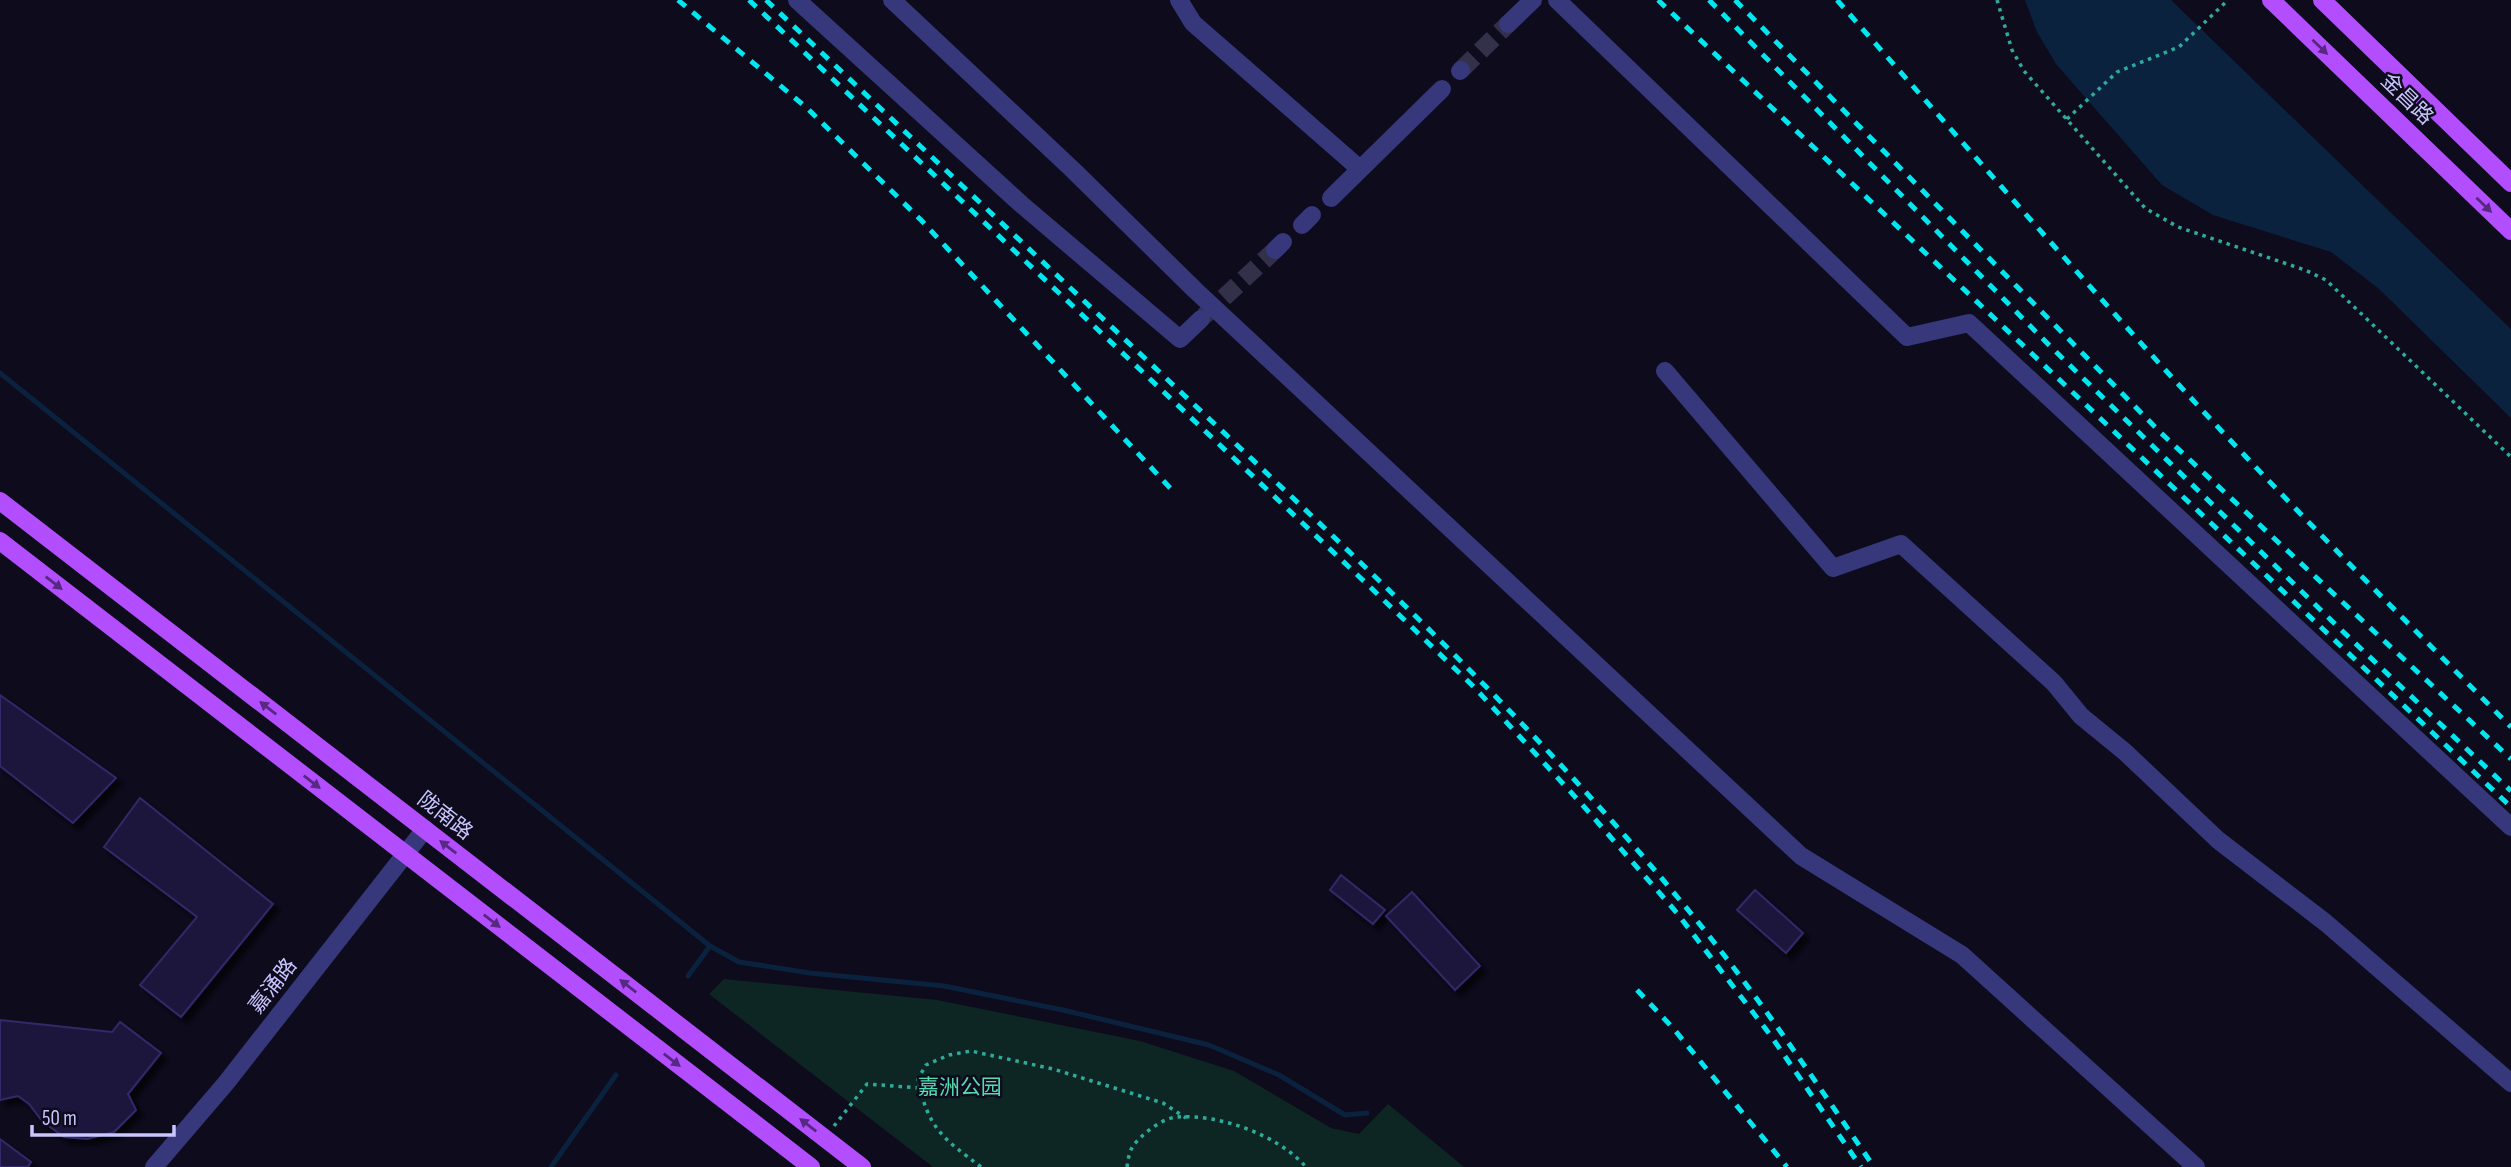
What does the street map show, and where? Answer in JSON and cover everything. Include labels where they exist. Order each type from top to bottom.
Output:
[{"type":"main road","name":"金昌路","points":[[2271,0],[2511,231]]},
{"type":"main road","name":"金昌路","points":[[2322,0],[2511,183]]},
{"type":"main road","name":"陇南路","points":[[0,501],[862,1167]]},
{"type":"main road","points":[[0,541],[811,1167]]},
{"type":"street","points":[[797,0],[1021,204],[1180,339],[1201,319]]},
{"type":"street","points":[[892,0],[1073,170],[1195,290],[1801,856],[1962,955],[2196,1167]]},
{"type":"street","points":[[1179,0],[1193,23],[1360,169]]},
{"type":"street","points":[[1508,24],[1533,0]]},
{"type":"street","points":[[1558,0],[1907,337],[1969,323],[2082,425],[2183,524],[2511,827]]},
{"type":"street","points":[[1331,198],[1442,89]]},
{"type":"street","points":[[1665,371],[1833,568],[1901,544],[2054,683],[2081,716],[2125,752],[2218,840],[2326,923],[2511,1083]]},
{"type":"street","name":"嘉涌路","points":[[154,1167],[226,1083],[425,829]]},
{"type":"path","points":[[1997,0],[2012,50],[2024,71],[2145,208],[2178,227],[2305,270],[2326,280],[2511,457]]},
{"type":"path","points":[[2067,119],[2117,72],[2179,47],[2228,0]]},
{"type":"path","points":[[981,1167],[943,1139],[930,1119],[920,1088],[918,1079],[926,1065],[949,1055],[971,1051],[1053,1069],[1163,1103],[1186,1118]]},
{"type":"path","points":[[824,1138],[867,1084],[920,1088]]},
{"type":"path","points":[[1127,1167],[1131,1148],[1148,1131],[1175,1117],[1226,1121],[1274,1141],[1306,1167]]},
{"type":"green space","name":"嘉洲公园","points":[[724,979],[937,1000],[1140,1041],[1234,1071],[1331,1128],[1359,1134],[1388,1104],[1464,1167],[933,1167],[709,994]]},
{"type":"water","points":[[2025,0],[2171,0],[2511,329],[2511,418],[2378,288],[2331,252],[2213,215],[2162,185],[2056,64],[2037,32]]},
{"type":"building","points":[[0,695],[116,778],[73,823],[0,766]]},
{"type":"building","points":[[140,798],[273,904],[181,1017],[140,985],[197,917],[104,847]]},
{"type":"building","points":[[1341,875],[1385,910],[1373,924],[1330,890]]},
{"type":"building","points":[[1755,890],[1803,933],[1786,953],[1737,910]]},
{"type":"building","points":[[1412,892],[1480,966],[1455,990],[1386,916]]},
{"type":"building","points":[[0,1020],[112,1032],[120,1022],[161,1053],[128,1094],[136,1110],[114,1132],[87,1139],[64,1137],[42,1121],[29,1104],[18,1096],[0,1100]]},
{"type":"building","points":[[0,1139],[31,1162],[28,1167],[0,1167]]},
{"type":"waterway","points":[[0,373],[710,946],[688,976]]},
{"type":"waterway","points":[[710,946],[739,962],[810,973],[944,986],[1063,1010],[1209,1045],[1279,1075],[1345,1115],[1367,1113]]},
{"type":"waterway","points":[[551,1167],[616,1075]]},
{"type":"tunnel","points":[[1461,70],[1508,24]]},
{"type":"tunnel","points":[[1204,316],[1275,250]]},
{"type":"railway","points":[[678,0],[807,108],[921,220],[1171,489]]},
{"type":"railway","points":[[749,0],[1474,687],[1677,913],[1771,1036],[1861,1167]]},
{"type":"railway","points":[[766,0],[1341,544],[1459,660],[1574,779],[1630,841],[1734,968],[1874,1167]]},
{"type":"railway","points":[[1658,0],[2511,807]]},
{"type":"railway","points":[[1709,0],[2046,342],[2336,625],[2511,791]]},
{"type":"railway","points":[[1735,0],[2161,433],[2511,759]]},
{"type":"railway","points":[[1837,0],[2219,429],[2511,727]]},
{"type":"railway","points":[[1637,990],[1673,1028],[1787,1167]]}]
